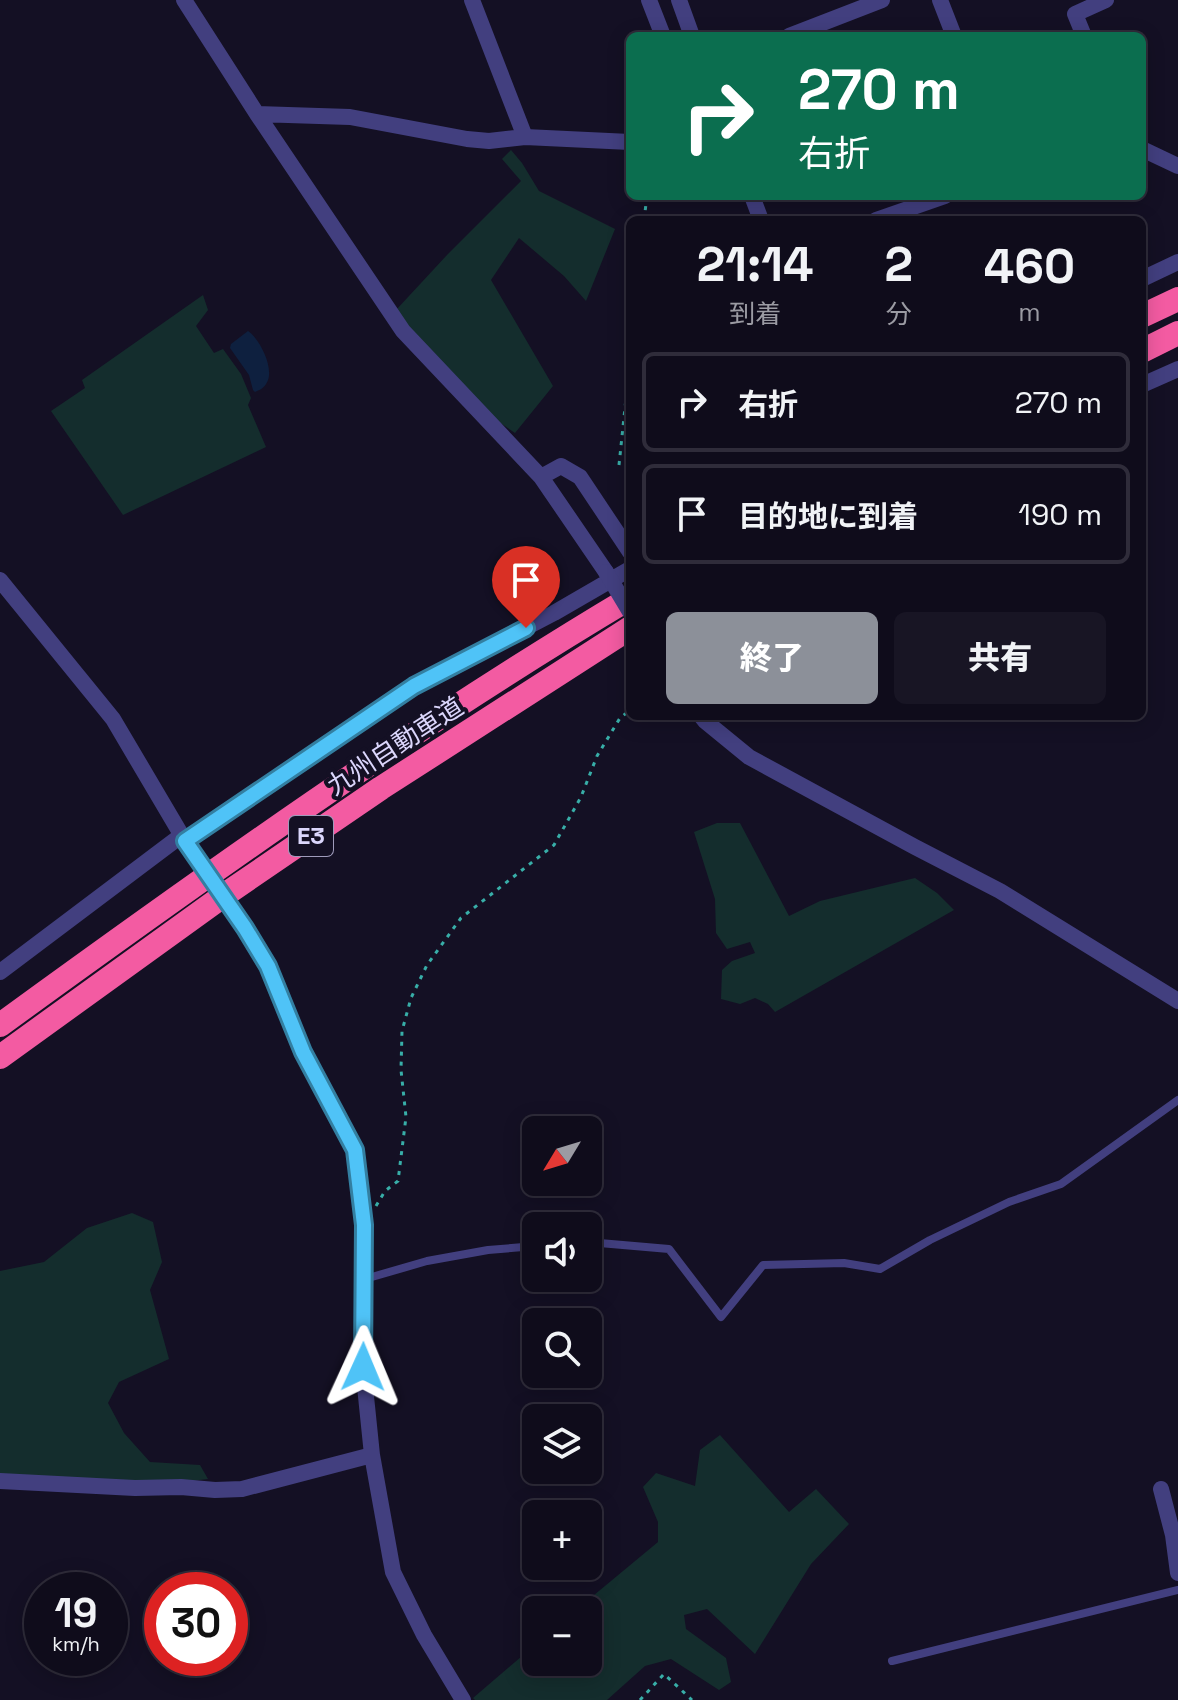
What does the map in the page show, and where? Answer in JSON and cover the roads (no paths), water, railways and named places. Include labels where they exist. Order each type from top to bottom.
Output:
[{"type":"highway","points":[[1146,314],[1178,299]]},
{"type":"highway","points":[[1146,349],[1178,333]]},
{"type":"highway","name":"九州自動車道","points":[[0,1025],[194,885],[407,739],[626,601]]},
{"type":"highway","name":"九州自動車道","points":[[0,1057],[223,896],[381,788],[626,631]]},
{"type":"street","points":[[184,0],[403,331],[541,477],[626,605]]},
{"type":"street","points":[[472,0],[525,137]]},
{"type":"street","points":[[649,0],[661,32]]},
{"type":"street","points":[[679,0],[691,32]]},
{"type":"street","points":[[799,32],[882,0]]},
{"type":"street","points":[[940,0],[952,32]]},
{"type":"street","points":[[1082,32],[1075,14],[1106,0]]},
{"type":"street","points":[[257,114],[350,117],[489,141],[525,137],[626,142]]},
{"type":"street","points":[[1146,151],[1178,166]]},
{"type":"street","points":[[888,216],[934,200]]},
{"type":"street","points":[[1146,277],[1178,262]]},
{"type":"street","points":[[1146,383],[1178,369]]},
{"type":"street","points":[[541,477],[561,466],[580,477],[626,546]]},
{"type":"street","points":[[0,972],[184,838],[414,686],[554,613],[626,571]]},
{"type":"street","points":[[0,580],[113,719],[184,838],[245,928],[268,966],[303,1052],[355,1150],[364,1225],[363,1367],[372,1455],[393,1572],[424,1635],[463,1700]]},
{"type":"street","points":[[706,720],[749,757],[1000,891],[1178,1001]]},
{"type":"street","points":[[0,1481],[135,1488],[242,1489],[372,1455]]},
{"type":"street","points":[[1161,1489],[1173,1535],[1178,1573]]},
{"type":"lane","points":[[602,1243],[669,1249],[721,1317],[763,1265],[844,1263],[880,1269],[930,1240],[1009,1202],[1061,1184],[1178,1100]]},
{"type":"lane","points":[[365,1279],[427,1261],[522,1247]]},
{"type":"lane","points":[[892,1661],[1178,1590]]},
{"type":"water","points":[[248,331],[262,348],[269,371],[266,384],[255,392],[249,375],[230,348]]}]
